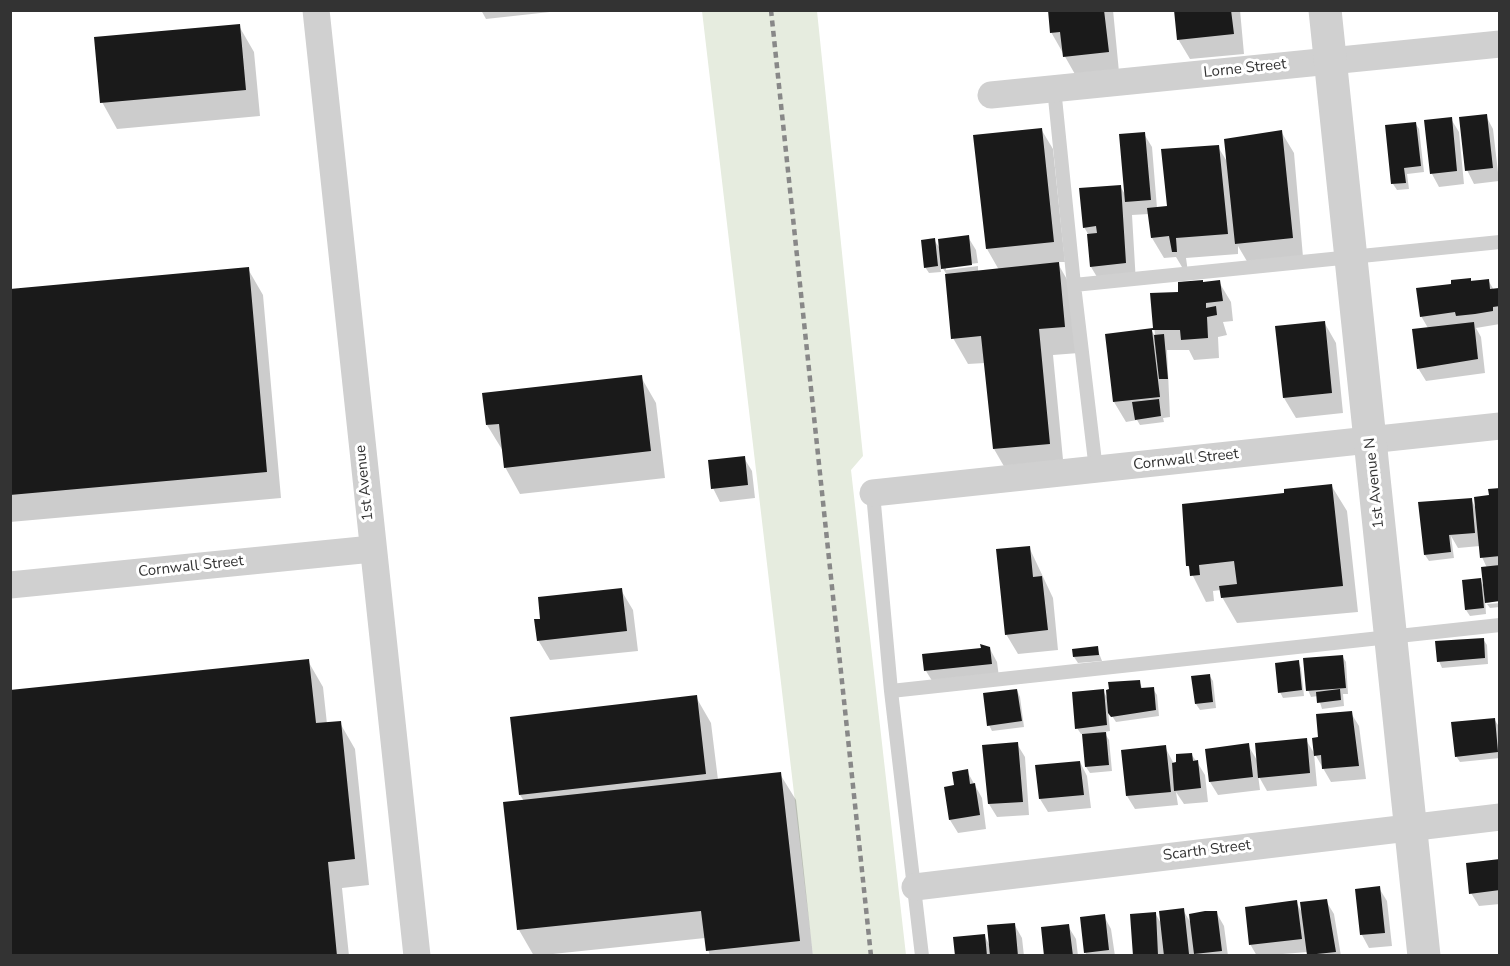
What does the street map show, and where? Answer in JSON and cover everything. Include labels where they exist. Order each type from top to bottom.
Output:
[{"type":"street","name":"1st Avenue","points":[[316,10],[417,956]]},
{"type":"street","name":"1st Avenue N","points":[[1325,10],[1424,956]]},
{"type":"street","name":"Lorne Street","points":[[991,94],[1500,44]]},
{"type":"street","name":"Cornwall Street","points":[[873,493],[1500,426]]},
{"type":"street","name":"Cornwall Street","points":[[10,585],[372,549]]},
{"type":"street","name":"Scarth Street","points":[[915,887],[1500,817]]},
{"type":"lane","points":[[1054,88],[1096,470]]},
{"type":"lane","points":[[1074,285],[1500,242]]},
{"type":"lane","points":[[873,493],[891,691],[922,956]]},
{"type":"lane","points":[[891,691],[1500,625]]},
{"type":"shaded area","points":[[702,11],[817,11],[863,456],[851,470],[906,955],[813,955]]},
{"type":"building","points":[[1048,10],[1104,10],[1109,52],[1063,57],[1060,32],[1050,33]]},
{"type":"building","points":[[1174,10],[1231,10],[1234,34],[1177,40]]},
{"type":"building","points":[[240,24],[246,90],[100,103],[94,37]]},
{"type":"building","points":[[1487,114],[1493,168],[1465,171],[1459,117]]},
{"type":"building","points":[[1452,117],[1457,171],[1430,174],[1424,120]]},
{"type":"building","points":[[1416,122],[1421,166],[1404,168],[1406,183],[1391,184],[1385,125]]},
{"type":"building","points":[[1042,128],[1054,242],[986,249],[973,135]]},
{"type":"building","points":[[1282,130],[1293,238],[1235,244],[1224,139]]},
{"type":"building","points":[[1145,132],[1151,200],[1125,202],[1119,134]]},
{"type":"building","points":[[1219,145],[1228,234],[1176,238],[1177,252],[1172,252],[1169,236],[1151,238],[1147,208],[1167,206],[1161,149]]},
{"type":"building","points":[[1121,185],[1126,263],[1090,267],[1087,234],[1097,233],[1096,226],[1083,228],[1079,188]]},
{"type":"building","points":[[969,235],[972,265],[941,269],[938,239]]},
{"type":"building","points":[[935,238],[938,266],[924,268],[921,240]]},
{"type":"building","points":[[1059,262],[1065,327],[1039,329],[1050,444],[993,449],[981,336],[951,339],[945,274]]},
{"type":"building","points":[[249,267],[267,472],[10,495],[10,289]]},
{"type":"building","points":[[1471,278],[1471,281],[1489,279],[1490,289],[1499,288],[1500,306],[1493,307],[1493,311],[1475,314],[1456,316],[1455,312],[1420,317],[1416,288],[1451,284],[1451,280]]},
{"type":"building","points":[[1203,280],[1203,282],[1220,280],[1223,301],[1206,303],[1206,308],[1216,306],[1217,315],[1207,317],[1208,338],[1181,340],[1180,330],[1152,330],[1160,397],[1113,402],[1105,334],[1153,328],[1150,293],[1178,292],[1178,282]]},
{"type":"building","points":[[1325,321],[1332,393],[1283,398],[1275,326]]},
{"type":"building","points":[[1474,322],[1478,359],[1417,369],[1412,329]]},
{"type":"building","points":[[1164,334],[1168,379],[1159,379],[1154,335]]},
{"type":"building","points":[[642,375],[651,451],[504,468],[499,424],[486,425],[482,393]]},
{"type":"building","points":[[1159,399],[1161,416],[1135,420],[1132,402]]},
{"type":"building","points":[[745,456],[748,485],[711,489],[708,460]]},
{"type":"building","points":[[1332,484],[1343,586],[1221,598],[1219,586],[1237,584],[1234,561],[1199,565],[1200,575],[1190,576],[1189,566],[1186,566],[1182,504],[1284,493],[1284,489]]},
{"type":"building","points":[[1500,488],[1500,556],[1480,558],[1474,497],[1489,495],[1488,489]]},
{"type":"building","points":[[1472,498],[1475,533],[1449,535],[1451,552],[1424,555],[1418,502]]},
{"type":"building","points":[[1030,546],[1033,577],[1042,576],[1048,630],[1005,635],[996,549]]},
{"type":"building","points":[[1500,565],[1500,601],[1485,603],[1481,567]]},
{"type":"building","points":[[1481,578],[1484,608],[1465,610],[1462,580]]},
{"type":"building","points":[[622,588],[627,631],[537,641],[534,619],[540,619],[538,597]]},
{"type":"building","points":[[1484,638],[1485,658],[1437,662],[1435,641]]},
{"type":"building","points":[[980,644],[990,647],[992,664],[924,671],[922,654],[981,648]]},
{"type":"building","points":[[1098,646],[1099,655],[1073,657],[1072,649]]},
{"type":"building","points":[[1343,655],[1346,688],[1306,691],[1303,658]]},
{"type":"building","points":[[309,659],[316,723],[341,721],[355,859],[328,862],[337,956],[10,956],[10,690]]},
{"type":"building","points":[[1299,660],[1302,690],[1278,693],[1275,663]]},
{"type":"building","points":[[1210,674],[1213,702],[1195,704],[1191,676]]},
{"type":"building","points":[[1140,680],[1141,688],[1154,687],[1156,710],[1111,717],[1108,713],[1106,690],[1109,689],[1108,682]]},
{"type":"building","points":[[1017,689],[1022,721],[987,726],[983,693]]},
{"type":"building","points":[[1104,689],[1107,725],[1075,729],[1072,692]]},
{"type":"building","points":[[1340,689],[1341,700],[1317,703],[1316,692]]},
{"type":"building","points":[[697,695],[706,774],[519,795],[510,717]]},
{"type":"building","points":[[1352,711],[1359,766],[1322,769],[1321,755],[1314,756],[1312,738],[1318,737],[1316,714]]},
{"type":"building","points":[[1495,718],[1498,752],[1455,757],[1451,722]]},
{"type":"building","points":[[1106,732],[1109,765],[1085,767],[1082,734]]},
{"type":"building","points":[[1307,738],[1310,773],[1258,778],[1255,743]]},
{"type":"building","points":[[1018,742],[1023,802],[988,804],[982,745]]},
{"type":"building","points":[[1249,743],[1253,777],[1209,782],[1205,749]]},
{"type":"building","points":[[1166,745],[1171,792],[1126,796],[1121,750]]},
{"type":"building","points":[[1192,753],[1193,761],[1198,760],[1201,788],[1174,791],[1172,763],[1176,762],[1176,754]]},
{"type":"building","points":[[1080,761],[1084,795],[1039,799],[1035,765]]},
{"type":"building","points":[[968,769],[970,784],[975,783],[980,815],[949,820],[944,787],[954,785],[952,772]]},
{"type":"building","points":[[781,772],[800,941],[706,951],[701,911],[517,930],[503,802]]},
{"type":"building","points":[[1500,859],[1500,890],[1469,894],[1466,863]]},
{"type":"building","points":[[1380,886],[1385,933],[1360,935],[1355,889]]},
{"type":"building","points":[[1327,899],[1336,952],[1307,955],[1300,902]]},
{"type":"building","points":[[1297,900],[1302,939],[1249,945],[1245,907]]},
{"type":"building","points":[[1184,908],[1189,954],[1164,956],[1159,911]]},
{"type":"building","points":[[1217,911],[1222,951],[1194,954],[1189,914]]},
{"type":"building","points":[[1156,912],[1158,955],[1133,956],[1130,914]]},
{"type":"building","points":[[1105,914],[1109,950],[1084,953],[1080,917]]},
{"type":"building","points":[[1015,923],[1018,956],[990,956],[987,925]]},
{"type":"building","points":[[1069,924],[1073,956],[1044,956],[1041,927]]},
{"type":"building","points":[[985,934],[987,956],[955,956],[953,937]]},
{"type":"railway","points":[[771,10],[871,956]]}]
